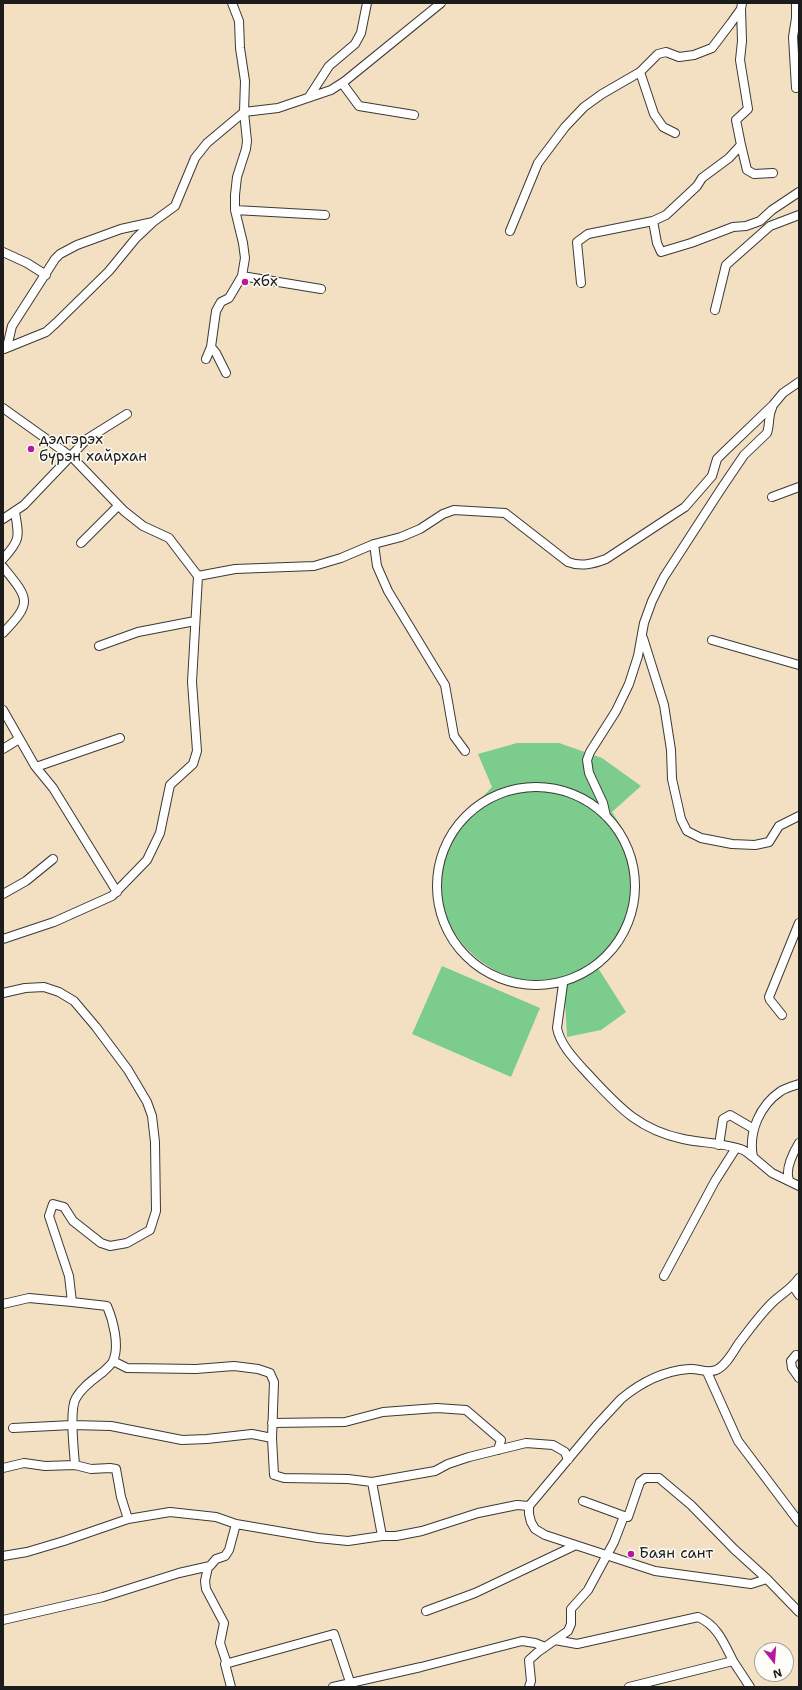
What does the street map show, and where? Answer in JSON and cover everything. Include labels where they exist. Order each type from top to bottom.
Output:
[{"type":"street","points":[[206,359],[211,347],[216,311],[221,302],[229,298],[242,276],[245,258],[244,244],[235,210],[237,177],[247,141],[244,112],[245,80],[240,48],[239,21],[232,3]]},
{"type":"street","points":[[309,97],[329,66],[355,44],[361,33],[367,3]]},
{"type":"street","points":[[5,348],[46,332],[109,271],[136,238],[153,222],[175,206],[195,158],[207,143],[244,112],[278,108],[331,90],[342,83],[441,3]]},
{"type":"street","points":[[796,3],[796,18],[793,37],[796,88]]},
{"type":"street","points":[[510,231],[538,163],[565,127],[584,107],[602,94],[640,72],[658,54],[666,52],[679,57],[694,55],[712,48],[742,6]]},
{"type":"street","points":[[742,6],[740,60],[748,108],[736,120],[747,170],[754,174],[773,173]]},
{"type":"street","points":[[640,72],[654,114],[663,127],[675,133]]},
{"type":"street","points":[[342,83],[362,108],[381,109],[414,115]]},
{"type":"street","points":[[581,283],[577,242],[582,237],[594,232],[653,221],[666,215],[696,186],[702,178],[729,158],[741,145]]},
{"type":"street","points":[[653,221],[657,243],[661,252],[691,243],[733,227],[746,226],[760,221],[772,210],[799,192]]},
{"type":"street","points":[[235,210],[325,215]]},
{"type":"street","points":[[715,310],[726,265],[770,226],[799,215]]},
{"type":"street","points":[[5,348],[12,326],[55,259],[66,250],[122,230],[153,222]]},
{"type":"street","points":[[3,252],[27,263],[46,275]]},
{"type":"street","points":[[242,276],[321,289]]},
{"type":"street","points":[[211,347],[216,353],[226,374]]},
{"type":"street","points":[[198,576],[235,569],[314,566],[341,558],[374,544],[407,535],[454,510],[505,512],[568,562],[579,565],[596,563],[606,559],[685,507],[712,476],[717,460],[773,405],[783,392],[799,382]]},
{"type":"street","points":[[606,816],[603,804],[589,772],[587,760],[590,752],[623,698],[631,677],[648,611],[664,578],[720,489],[744,455],[767,433],[769,428],[769,414],[773,405]]},
{"type":"street","points":[[3,408],[71,457],[118,506],[143,526],[169,538],[198,576],[192,682],[197,751],[194,764],[170,785],[160,833],[147,860],[112,896],[61,919],[3,939]]},
{"type":"street","points":[[3,519],[24,505],[87,439],[127,414]]},
{"type":"street","points":[[772,497],[799,487]]},
{"type":"street","points":[[81,543],[118,506]]},
{"type":"street","points":[[3,559],[11,550],[18,537],[15,512]]},
{"type":"street","points":[[374,544],[378,566],[388,591],[445,685],[454,736],[465,750]]},
{"type":"street","points":[[3,567],[24,594],[24,603],[19,616],[3,633]]},
{"type":"street","points":[[99,646],[138,632],[195,622]]},
{"type":"street","points":[[642,636],[664,705],[671,750],[672,779],[681,819],[687,831],[701,838],[732,844],[758,845],[770,842],[779,826],[799,816]]},
{"type":"street","points":[[712,640],[799,665]]},
{"type":"street","points":[[3,710],[36,768],[53,788],[117,892]]},
{"type":"street","points":[[36,768],[120,738]]},
{"type":"street","points":[[3,749],[19,739]]},
{"type":"street","points":[[533,786],[554,787],[573,793],[594,805],[606,816],[624,840],[631,858],[634,876],[634,901],[630,919],[623,934],[614,947],[600,962],[563,984],[524,985],[504,981],[488,974],[464,955],[454,943],[440,913],[437,885],[441,854],[449,836],[458,823],[491,798],[510,791],[533,786]]},
{"type":"street","points":[[3,894],[26,881],[54,859]]},
{"type":"street","points":[[782,1015],[769,997],[799,924]]},
{"type":"street","points":[[563,984],[557,1028],[558,1036],[578,1063],[619,1107],[638,1122],[660,1133],[684,1140],[743,1150],[772,1173],[799,1186]]},
{"type":"street","points":[[3,993],[25,988],[44,987],[59,992],[74,1001],[96,1027],[128,1070],[147,1102],[152,1116],[155,1142],[156,1211],[150,1230],[127,1243],[110,1246],[100,1243],[73,1221],[64,1207],[53,1204],[49,1216],[69,1276],[72,1302]]},
{"type":"street","points":[[753,1157],[751,1146],[758,1117],[770,1102],[782,1091],[799,1084]]},
{"type":"street","points":[[719,1145],[723,1119],[730,1115],[754,1129]]},
{"type":"street","points":[[789,1180],[786,1174],[794,1151],[799,1143]]},
{"type":"street","points":[[664,1276],[704,1200],[736,1148]]},
{"type":"street","points":[[767,1579],[751,1584],[655,1571],[607,1554],[574,1546],[545,1535],[535,1529],[529,1514],[529,1506],[613,1406],[632,1390],[654,1378],[673,1371],[691,1368],[707,1372],[717,1370],[725,1364],[758,1319],[774,1301],[793,1286],[799,1278]]},
{"type":"street","points":[[793,1286],[799,1295]]},
{"type":"street","points":[[3,1304],[29,1298],[107,1306],[113,1321],[116,1337],[113,1361],[103,1372],[93,1379],[76,1398],[72,1425],[75,1465]]},
{"type":"street","points":[[796,1355],[792,1361],[792,1368],[799,1378]]},
{"type":"street","points":[[113,1361],[127,1368],[196,1369],[234,1366],[258,1369],[270,1373],[274,1382],[272,1423],[274,1475],[284,1478],[348,1479],[372,1482],[435,1471],[448,1464],[469,1457],[526,1443],[553,1445],[565,1452],[568,1460]]},
{"type":"street","points":[[707,1372],[738,1441],[799,1522]]},
{"type":"street","points":[[272,1423],[345,1422],[383,1412],[437,1408],[466,1410],[501,1440],[498,1450]]},
{"type":"street","points":[[13,1428],[72,1425],[111,1426],[182,1440],[252,1434],[272,1438]]},
{"type":"street","points":[[3,1468],[24,1463],[45,1466],[75,1465],[91,1469],[116,1469],[122,1501],[128,1519]]},
{"type":"street","points":[[584,1501],[628,1517],[640,1482],[645,1478],[659,1478],[691,1505],[799,1612]]},
{"type":"street","points":[[372,1482],[382,1536]]},
{"type":"street","points":[[3,1556],[27,1552],[128,1519],[170,1512],[216,1518],[236,1524],[318,1538],[348,1541],[382,1536],[396,1536],[422,1531],[478,1513],[517,1505],[529,1506]]},
{"type":"street","points":[[528,1687],[531,1681],[529,1660],[568,1631],[571,1624],[571,1609],[588,1590],[607,1554],[624,1516]]},
{"type":"street","points":[[231,1687],[225,1664],[227,1664],[220,1643],[224,1623],[206,1589],[205,1581],[208,1567],[216,1559],[225,1556],[229,1550],[236,1524]]},
{"type":"street","points":[[426,1611],[475,1594],[574,1546]]},
{"type":"street","points":[[3,1620],[103,1597],[179,1573],[208,1567]]},
{"type":"street","points":[[555,1640],[577,1644],[698,1616],[708,1621],[720,1635],[733,1661],[750,1687]]},
{"type":"street","points":[[227,1664],[334,1634],[350,1682]]},
{"type":"street","points":[[333,1687],[421,1667],[522,1641],[535,1643],[545,1647]]},
{"type":"street","points":[[629,1687],[733,1661]]},
{"type":"green space","points":[[517,743],[559,743],[602,758],[641,786],[612,812],[621,826],[636,857],[638,891],[632,925],[620,948],[598,968],[626,1012],[601,1030],[567,1037],[564,982],[536,985],[523,982],[491,968],[476,958],[464,946],[454,932],[442,901],[440,885],[441,868],[448,841],[464,816],[492,787],[478,754]]},
{"type":"green space","points":[[442,966],[540,1008],[511,1077],[412,1034]]},
{"type":"place","name":"хбх","points":[[245,282]]},
{"type":"place","name":"дэлгэрэх бүрэн хайрхан","points":[[31,449]]},
{"type":"place","name":"Баян сант","points":[[631,1554]]}]
